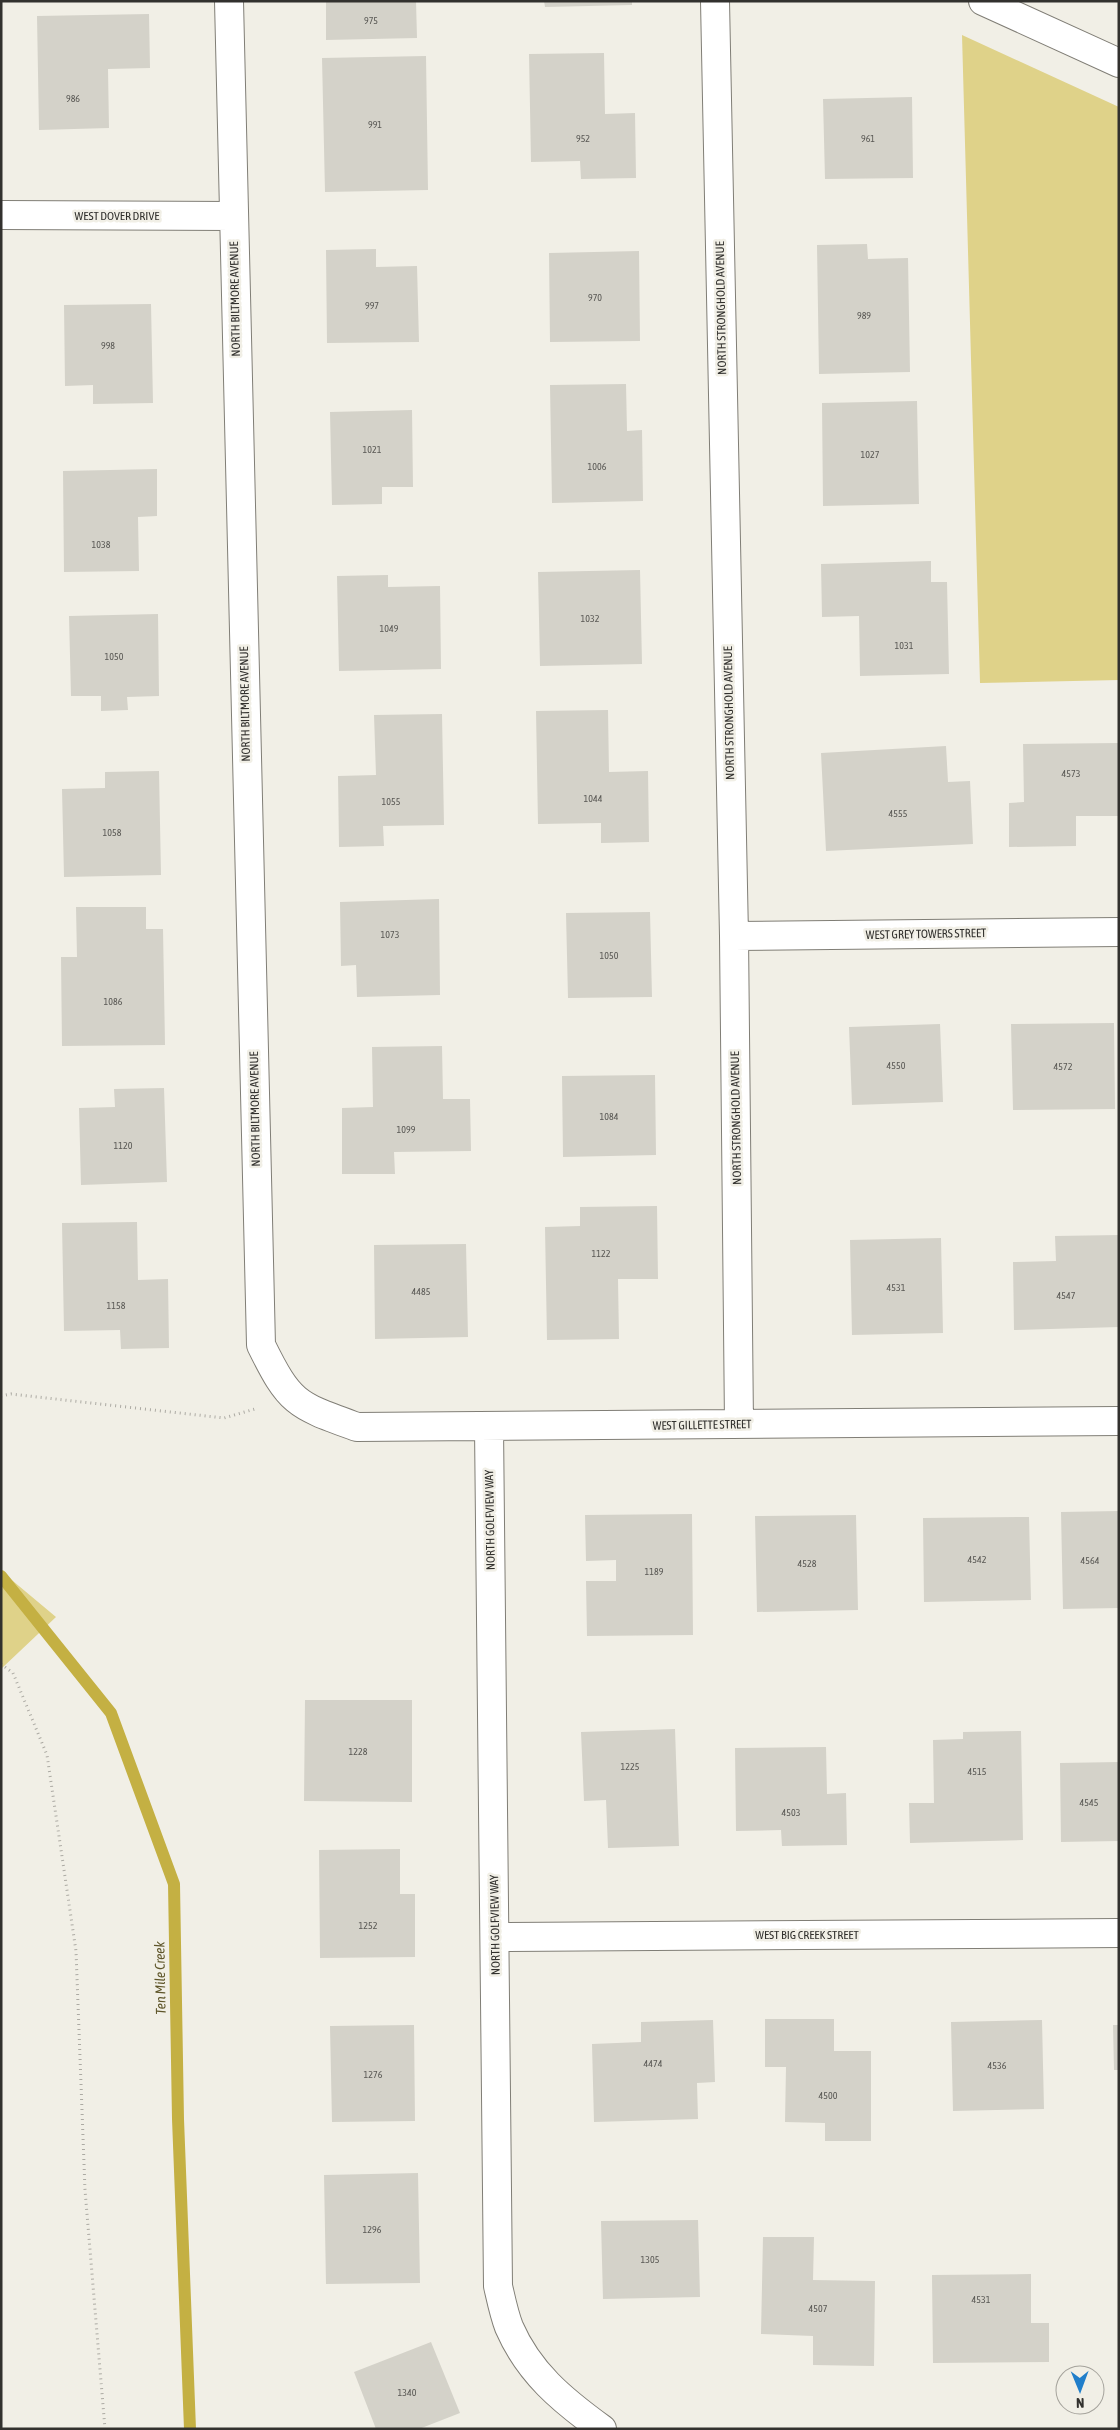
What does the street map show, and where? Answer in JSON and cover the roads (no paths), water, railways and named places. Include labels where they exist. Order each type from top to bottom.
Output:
[{"type":"street","name":"NORTH BILTMORE AVENUE","points":[[229,1],[261,1345],[279,1383],[292,1398]]},
{"type":"street","name":"NORTH STRONGHOLD AVENUE","points":[[715,1],[734,936],[739,1424]]},
{"type":"street","points":[[983,1],[1119,63]]},
{"type":"street","name":"WEST DOVER DRIVE","points":[[1,216],[233,216]]},
{"type":"street","name":"WEST GREY TOWERS STREET","points":[[734,936],[1119,932]]},
{"type":"street","name":"WEST GILLETTE STREET","points":[[292,1398],[312,1411],[357,1427],[1119,1421]]},
{"type":"street","name":"NORTH GOLFVIEW WAY","points":[[489,1426],[498,2286],[509,2327],[537,2375],[565,2402],[602,2429]]},
{"type":"street","name":"WEST BIG CREEK STREET","points":[[495,1937],[1119,1933]]},
{"type":"waterway","name":"Ten Mile Creek","points":[[1,1576],[111,1713],[174,1884],[178,2119],[190,2429]]}]
